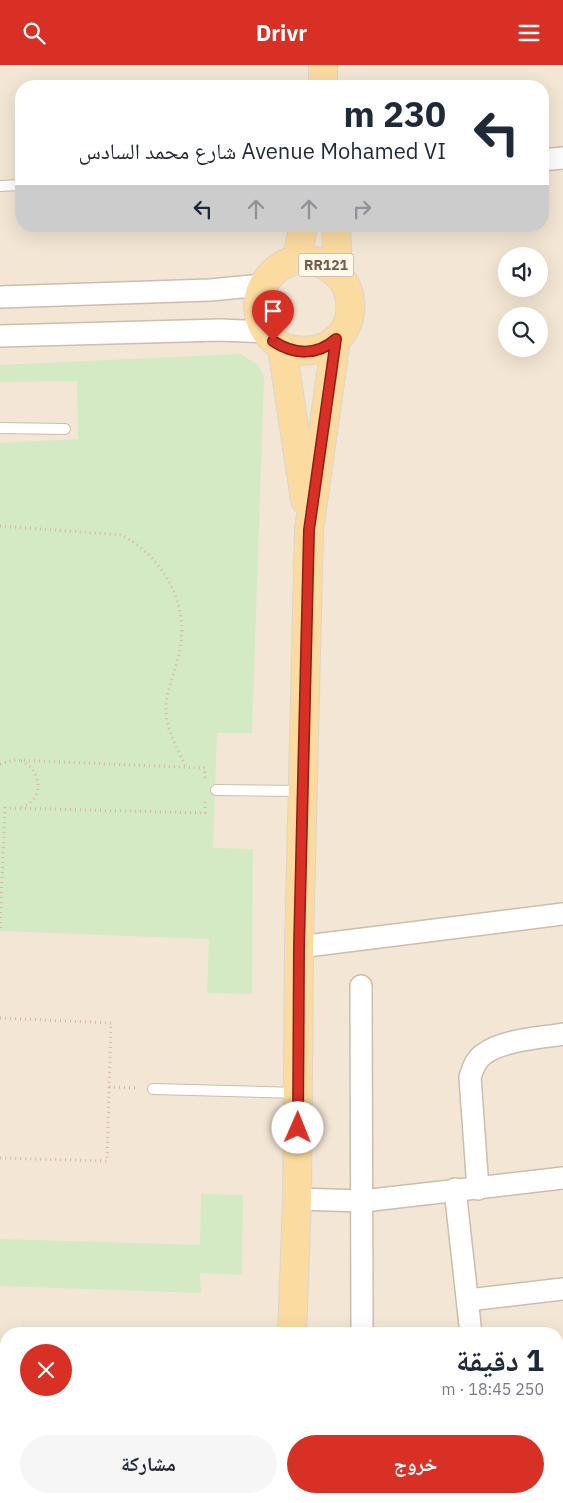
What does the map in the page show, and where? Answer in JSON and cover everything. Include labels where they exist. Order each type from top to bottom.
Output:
[{"type":"main road","points":[[323,65],[323,80]]},
{"type":"main road","name":"RR121","points":[[297,260],[302,232]]},
{"type":"main road","name":"RR121","points":[[336,232],[338,275]]},
{"type":"main road","name":"RR121","points":[[292,1327],[297,1199],[299,947],[309,530],[336,339],[346,327],[351,304],[347,288],[338,275],[325,265],[313,261],[297,260],[278,268],[263,285],[258,295],[257,311],[274,340],[309,530]]},
{"type":"main road","points":[[274,340],[297,352],[313,352],[328,346],[336,339]]},
{"type":"street","points":[[549,159],[563,157]]},
{"type":"street","points":[[0,297],[210,290],[263,285]]},
{"type":"street","points":[[0,336],[220,330],[274,340]]},
{"type":"street","points":[[299,947],[563,914]]},
{"type":"street","points":[[361,986],[362,1327]]},
{"type":"street","points":[[478,1189],[470,1077],[474,1064],[483,1054],[500,1046],[563,1034]]},
{"type":"street","points":[[297,1199],[363,1201],[563,1178]]},
{"type":"street","points":[[455,1189],[470,1327]]},
{"type":"street","points":[[468,1300],[563,1289]]},
{"type":"lane","points":[[0,186],[15,185]]},
{"type":"lane","points":[[0,428],[65,429]]},
{"type":"lane","points":[[216,791],[303,791]]},
{"type":"lane","points":[[153,1089],[298,1093]]},
{"type":"path","points":[[0,526],[122,535],[138,543],[160,566],[173,589],[181,619],[181,648],[166,703],[166,718],[186,767]]},
{"type":"path","points":[[10,808],[26,806],[36,794],[38,786],[38,778],[29,765],[14,760]]},
{"type":"path","points":[[0,765],[14,760],[205,768],[205,783]]},
{"type":"path","points":[[0,804],[10,808],[204,813],[205,798]]},
{"type":"path","points":[[0,928],[5,807]]},
{"type":"path","points":[[0,1019],[111,1023],[107,1161],[0,1158]]},
{"type":"path","points":[[110,1087],[153,1089]]},
{"type":"shaded area","points":[[0,65],[563,65],[563,1327],[0,1327]]},
{"type":"green space","points":[[240,354],[257,364],[264,376],[252,733],[217,733],[213,848],[253,849],[252,994],[207,993],[209,939],[0,931],[0,443],[78,439],[77,381],[0,382],[0,365]]},
{"type":"green space","points":[[201,1194],[243,1195],[242,1275],[200,1273],[201,1293],[0,1286],[0,1239],[200,1245]]},
{"type":"route","points":[[273,341],[282,347],[297,352],[313,352],[328,346],[336,339],[309,530],[299,947],[298,1128]]}]
